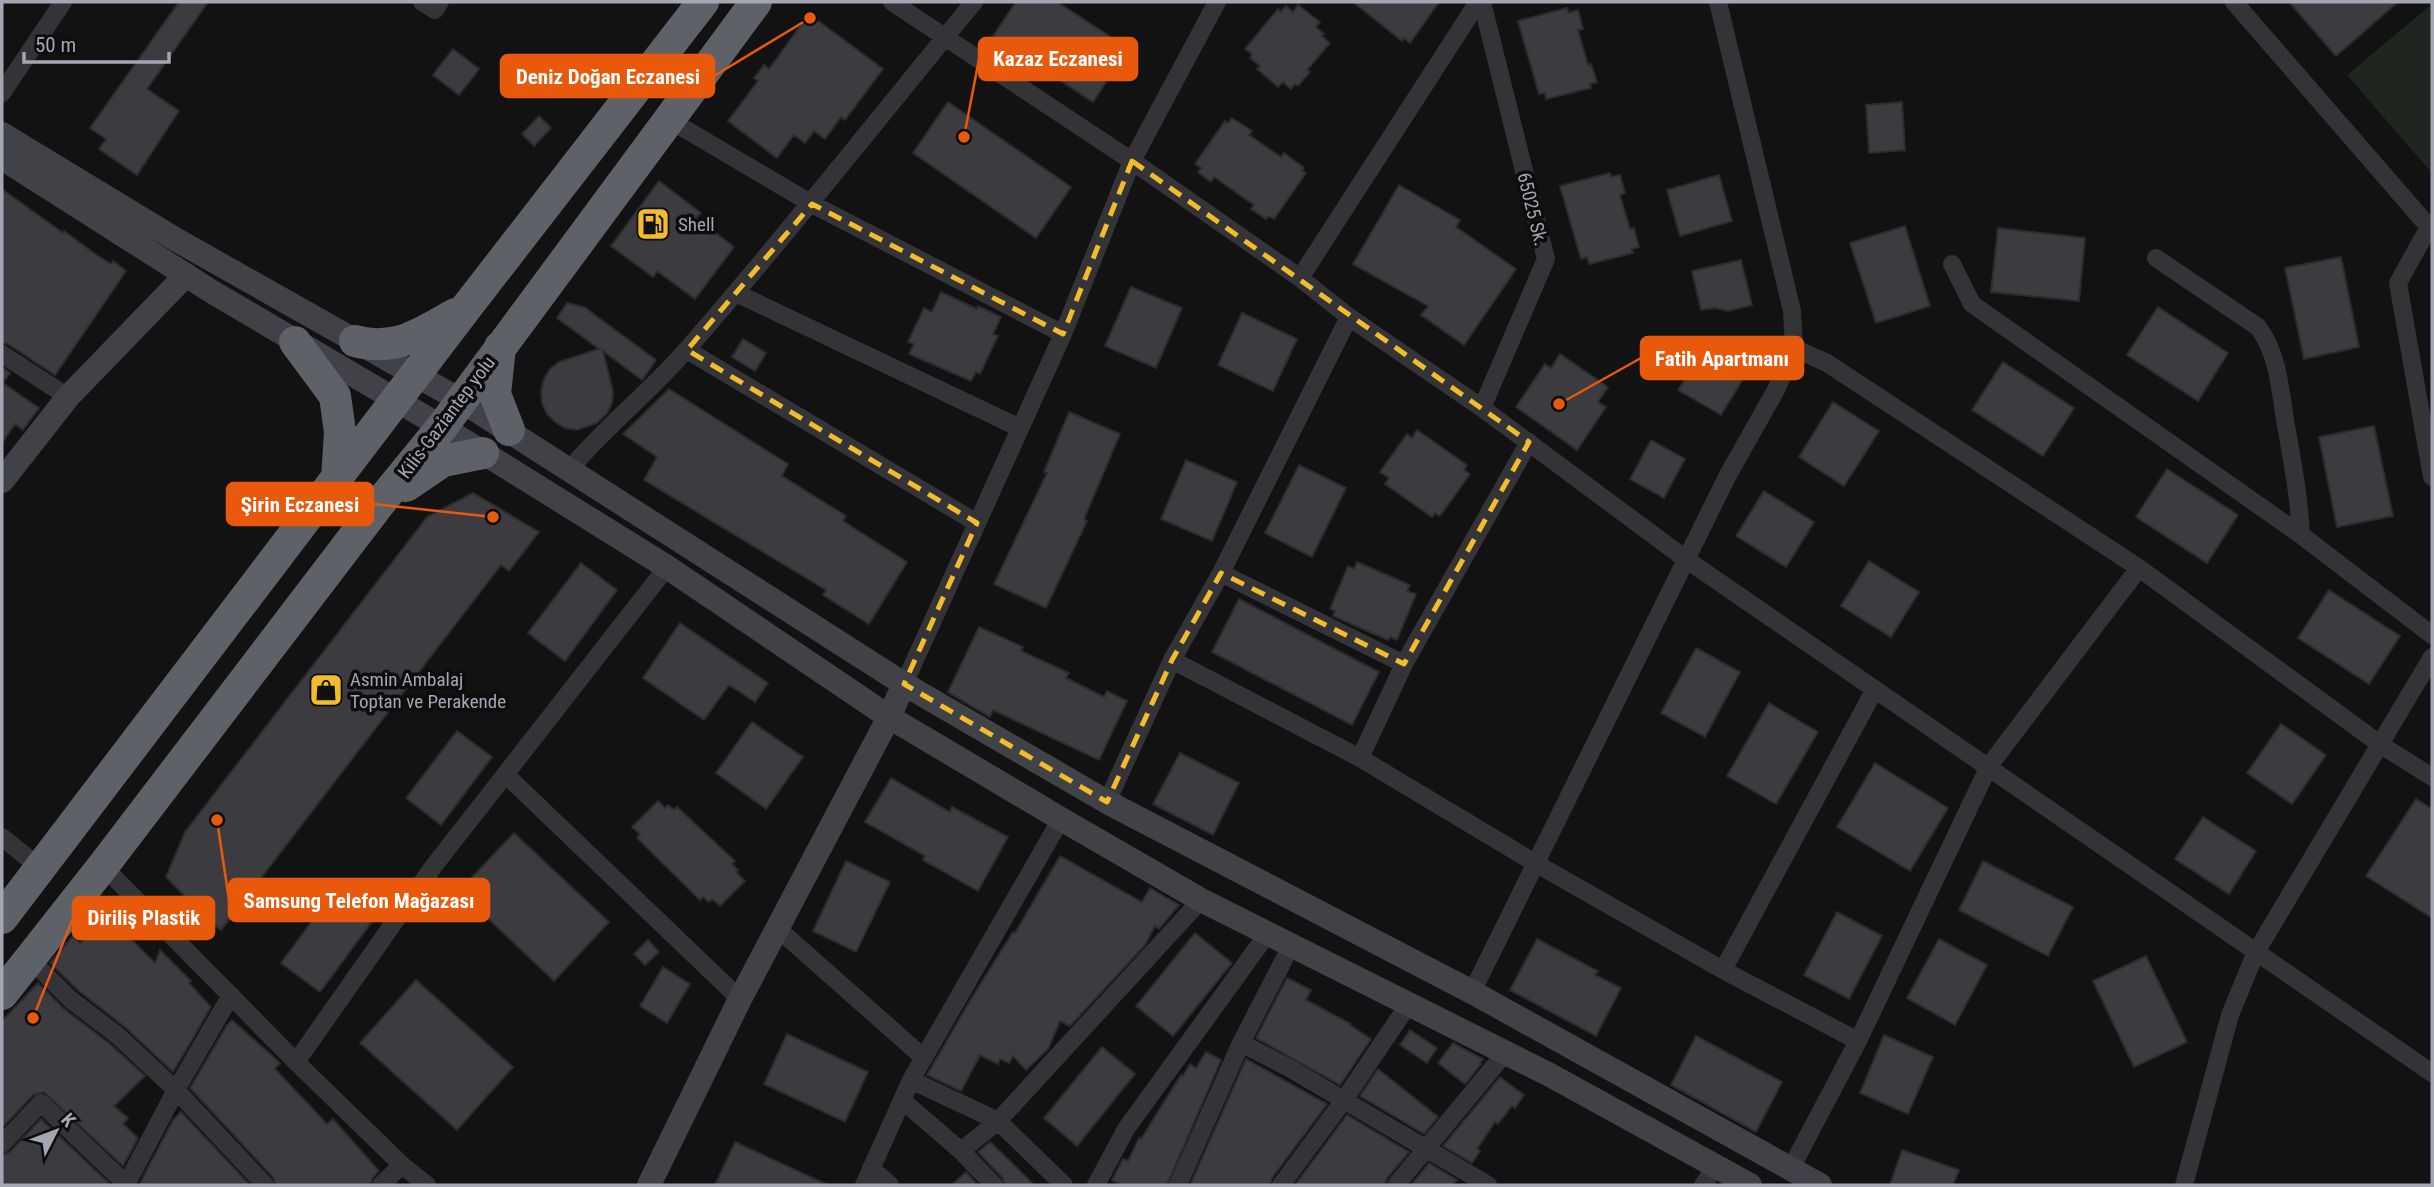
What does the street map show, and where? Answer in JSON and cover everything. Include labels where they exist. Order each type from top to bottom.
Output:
[{"type":"highway","points":[[2,918],[703,2]]},
{"type":"highway","name":"Kilis-Gaziantep yolu","points":[[2,994],[442,427],[756,2]]},
{"type":"highway","points":[[355,341],[370,345],[410,340],[466,309]]},
{"type":"highway","points":[[295,342],[335,396],[340,432],[337,479]]},
{"type":"highway","points":[[500,345],[495,394],[509,430]]},
{"type":"highway","points":[[379,505],[443,461],[483,453]]},
{"type":"main road","points":[[2,135],[175,239],[460,400],[904,684],[1107,802],[1472,992],[1820,1185]]},
{"type":"main road","points":[[2,158],[186,275],[442,427],[667,567],[889,717],[1061,819],[1201,900],[1506,1052],[1709,1176],[1749,1185]]},
{"type":"main road","points":[[2,481],[68,397],[186,275]]},
{"type":"main road","points":[[657,1180],[740,999],[904,684]]},
{"type":"street","points":[[2,93],[63,2]]},
{"type":"street","points":[[422,2],[435,10],[440,2]]},
{"type":"street","points":[[892,2],[1132,161],[1300,278],[1349,317],[1482,408],[1687,559],[2432,1073]]},
{"type":"street","points":[[570,469],[588,447],[687,350],[812,204],[974,2]]},
{"type":"street","points":[[904,684],[1063,334],[1132,161],[1217,2]]},
{"type":"street","points":[[1300,278],[1480,2]]},
{"type":"street","name":"65025 Sk.","points":[[1480,2],[1546,260],[1482,408]]},
{"type":"street","points":[[1472,992],[1728,475],[1777,388],[1794,348],[1792,311],[1718,2]]},
{"type":"street","points":[[2234,2],[2431,226],[2398,284],[2432,477]]},
{"type":"street","points":[[668,119],[812,204],[1063,334]]},
{"type":"street","points":[[2156,258],[2258,327],[2266,338],[2275,360],[2298,494],[2301,534]]},
{"type":"street","points":[[1952,264],[1972,304],[2301,534],[2432,635]]},
{"type":"street","points":[[736,293],[1020,428]]},
{"type":"street","points":[[1107,802],[1172,660],[1221,573],[1349,317]]},
{"type":"street","points":[[1794,348],[1827,363],[2139,568],[2381,745],[2432,777]]},
{"type":"street","points":[[687,350],[977,523]]},
{"type":"street","points":[[2,354],[68,397]]},
{"type":"street","points":[[1360,758],[1404,664],[1529,442]]},
{"type":"street","points":[[296,1062],[433,867],[667,567]]},
{"type":"street","points":[[1790,1170],[1858,1041],[1989,766],[2139,568]]},
{"type":"street","points":[[1221,573],[1404,664]]},
{"type":"street","points":[[2184,1185],[2230,1014],[2256,952],[2432,657]]},
{"type":"street","points":[[1172,660],[1360,758],[1535,863],[1723,970],[1858,1041]]},
{"type":"street","points":[[1723,970],[1875,689]]},
{"type":"street","points":[[506,775],[740,999]]},
{"type":"street","points":[[864,1185],[911,1080],[1061,819]]},
{"type":"street","points":[[2,837],[40,868]]},
{"type":"street","points":[[103,866],[296,1062],[402,1165],[427,1185]]},
{"type":"street","points":[[961,1151],[998,1121],[1201,900]]},
{"type":"street","points":[[778,928],[924,1058]]},
{"type":"street","points":[[1096,1185],[1126,1129],[1268,933]]},
{"type":"street","points":[[1178,1185],[1241,1043],[1292,946]]},
{"type":"street","points":[[30,959],[71,1000],[117,1035],[176,1090],[265,1185]]},
{"type":"street","points":[[2,1144],[41,1103],[126,1185],[176,1090],[231,995]]},
{"type":"street","points":[[1281,1185],[1344,1100],[1408,1005]]},
{"type":"street","points":[[1241,1043],[1291,1069],[1488,1185]]},
{"type":"street","points":[[1396,1185],[1506,1052]]},
{"type":"street","points":[[911,1080],[998,1121],[1064,1185]]},
{"type":"street","points":[[902,1100],[961,1151],[994,1185]]},
{"type":"street","points":[[381,1185],[402,1165]]},
{"type":"street","points":[[872,1168],[890,1185]]},
{"type":"highlighted area","points":[[1132,161],[1529,442],[1404,664],[1221,573],[1172,660],[1107,802],[904,684],[977,523],[687,350],[812,204],[1063,334]]},
{"type":"shaded area","points":[[2432,4],[2432,173],[2347,75]]},
{"type":"building","points":[[179,2],[208,2],[147,89],[179,111],[137,175],[99,149],[106,139],[90,128]]},
{"type":"building","points":[[1016,2],[1057,2],[1117,41],[1110,51],[1121,59],[1093,102],[993,36]]},
{"type":"building","points":[[1353,2],[1439,2],[1410,43],[1404,38],[1402,41]]},
{"type":"building","points":[[2289,2],[2398,2],[2336,56]]},
{"type":"building","points":[[1298,5],[1320,22],[1316,27],[1330,43],[1307,70],[1310,72],[1298,86],[1295,84],[1291,89],[1283,82],[1278,87],[1257,69],[1260,66],[1250,58],[1252,54],[1245,49],[1278,9],[1281,12],[1286,6],[1293,12]]},
{"type":"building","points":[[1567,8],[1569,13],[1578,10],[1583,29],[1578,30],[1588,65],[1591,64],[1597,82],[1590,84],[1591,88],[1546,99],[1545,93],[1539,94],[1518,21]]},
{"type":"building","points":[[809,14],[883,69],[845,120],[841,117],[825,139],[814,131],[805,143],[794,135],[777,158],[728,121],[758,81],[754,78],[764,65],[769,69]]},
{"type":"building","points":[[453,49],[479,69],[459,95],[433,75]]},
{"type":"building","points":[[948,102],[1071,187],[1036,238],[913,153]]},
{"type":"building","points":[[1902,102],[1905,150],[1869,153],[1866,105]]},
{"type":"building","points":[[539,116],[551,128],[534,146],[522,134]]},
{"type":"building","points":[[1232,118],[1252,131],[1249,135],[1281,157],[1284,153],[1304,168],[1302,171],[1306,173],[1274,219],[1268,216],[1266,219],[1251,209],[1254,205],[1214,177],[1211,182],[1198,172],[1201,168],[1195,164],[1225,121],[1228,123]]},
{"type":"building","points":[[1610,173],[1611,177],[1620,175],[1625,193],[1620,195],[1630,229],[1634,228],[1639,247],[1632,249],[1633,253],[1589,264],[1587,257],[1581,259],[1560,186]]},
{"type":"building","points":[[1719,175],[1732,221],[1680,236],[1667,190]]},
{"type":"building","points":[[659,181],[701,213],[696,218],[734,247],[695,299],[657,271],[653,277],[611,246]]},
{"type":"building","points":[[1399,185],[1460,220],[1456,227],[1516,269],[1464,345],[1421,315],[1428,306],[1353,264]]},
{"type":"building","points":[[2,189],[63,233],[64,231],[98,256],[111,264],[113,261],[126,271],[55,375],[8,344],[2,343]]},
{"type":"building","points":[[1905,226],[1930,306],[1876,323],[1850,243]]},
{"type":"building","points":[[1998,228],[2085,238],[2079,301],[1991,292]]},
{"type":"building","points":[[2341,257],[2359,347],[2304,359],[2285,268]]},
{"type":"building","points":[[1741,260],[1752,305],[1728,311],[1715,308],[1701,310],[1692,271]]},
{"type":"building","points":[[1131,287],[1182,308],[1156,368],[1105,346]]},
{"type":"building","points":[[941,292],[1001,317],[993,334],[998,336],[980,374],[976,372],[971,381],[909,354],[914,344],[908,342],[924,308],[932,312]]},
{"type":"building","points":[[567,303],[584,307],[656,360],[642,380],[603,351],[613,391],[612,403],[597,423],[577,430],[565,428],[547,414],[541,391],[550,369],[559,362],[599,349],[557,318]]},
{"type":"building","points":[[2158,307],[2228,353],[2198,401],[2127,355]]},
{"type":"building","points":[[1242,313],[1297,339],[1273,391],[1218,365]]},
{"type":"building","points":[[743,339],[766,353],[755,371],[732,357]]},
{"type":"building","points":[[1560,354],[1608,387],[1598,402],[1606,407],[1577,450],[1516,407],[1545,364],[1551,368]]},
{"type":"building","points":[[1702,354],[1716,359],[1731,359],[1748,371],[1721,415],[1678,390]]},
{"type":"building","points":[[2003,362],[2074,408],[2043,456],[1972,410]]},
{"type":"building","points":[[2,367],[10,373],[3,383],[39,408],[23,430],[15,424],[2,443]]},
{"type":"building","points":[[669,389],[788,464],[782,476],[846,516],[843,521],[907,562],[869,624],[823,595],[826,590],[644,480],[657,457],[623,434]]},
{"type":"building","points":[[1833,402],[1879,431],[1844,486],[1799,457]]},
{"type":"building","points":[[1069,412],[1120,434],[1084,519],[1087,521],[1046,608],[994,584],[1047,473],[1044,472]]},
{"type":"building","points":[[2374,426],[2393,516],[2337,527],[2319,437]]},
{"type":"building","points":[[1417,430],[1467,465],[1464,470],[1470,474],[1440,516],[1435,513],[1432,517],[1385,484],[1389,478],[1380,472],[1407,434],[1412,438]]},
{"type":"building","points":[[1651,440],[1685,459],[1664,498],[1630,479]]},
{"type":"building","points":[[1186,460],[1237,482],[1212,541],[1161,519]]},
{"type":"building","points":[[1299,465],[1346,488],[1312,557],[1265,533]]},
{"type":"building","points":[[2167,469],[2238,515],[2207,563],[2136,517]]},
{"type":"building","points":[[1764,491],[1814,522],[1786,567],[1736,536]]},
{"type":"building","points":[[473,493],[539,532],[509,571],[501,565],[221,930],[166,877],[185,832],[427,517]]},
{"type":"building","points":[[1869,561],[1919,592],[1891,637],[1841,606]]},
{"type":"building","points":[[1357,562],[1410,585],[1407,591],[1416,594],[1397,640],[1390,637],[1388,640],[1333,616],[1335,611],[1330,609],[1348,566],[1354,569]]},
{"type":"building","points":[[581,563],[617,590],[565,661],[528,633]]},
{"type":"building","points":[[2329,590],[2400,636],[2369,684],[2298,638]]},
{"type":"building","points":[[1239,599],[1379,672],[1352,725],[1212,652]]},
{"type":"building","points":[[680,623],[768,683],[755,702],[729,685],[704,720],[643,678]]},
{"type":"building","points":[[979,627],[1023,647],[1021,651],[1069,673],[1066,678],[1104,697],[1107,691],[1127,701],[1099,760],[993,710],[990,717],[948,692]]},
{"type":"building","points":[[1696,648],[1740,672],[1705,737],[1661,713]]},
{"type":"building","points":[[1769,703],[1818,732],[1776,804],[1727,776]]},
{"type":"building","points":[[752,722],[803,757],[766,809],[716,773]]},
{"type":"building","points":[[2281,724],[2326,755],[2292,804],[2247,773]]},
{"type":"building","points":[[457,731],[492,757],[441,825],[406,798]]},
{"type":"building","points":[[1180,753],[1239,783],[1213,835],[1153,804]]},
{"type":"building","points":[[1875,763],[1948,808],[1910,871],[1837,827]]},
{"type":"building","points":[[891,778],[950,812],[952,807],[1008,837],[978,891],[923,860],[925,856],[865,822]]},
{"type":"building","points":[[2416,799],[2432,809],[2432,918],[2366,876]]},
{"type":"building","points":[[658,801],[665,808],[668,805],[674,810],[677,807],[735,861],[732,864],[738,870],[736,872],[745,881],[720,906],[712,899],[709,902],[703,897],[700,900],[637,838],[640,834],[632,827]]},
{"type":"building","points":[[2203,817],[2256,851],[2229,894],[2175,859]]},
{"type":"building","points":[[514,833],[609,922],[554,981],[459,891]]},
{"type":"building","points":[[1060,856],[1142,902],[1150,888],[1179,905],[1159,929],[1155,926],[1145,945],[1070,1026],[1060,1021],[1048,1049],[1026,1070],[1013,1056],[1009,1063],[1000,1059],[998,1064],[980,1055],[961,1091],[927,1075],[971,999],[1013,932],[1015,933]]},
{"type":"building","points":[[846,861],[890,882],[856,952],[813,931]]},
{"type":"building","points":[[1983,861],[2073,907],[2048,956],[1959,910]]},
{"type":"building","points":[[332,894],[371,923],[320,992],[281,963]]},
{"type":"building","points":[[1837,912],[1882,936],[1849,999],[1804,975]]},
{"type":"building","points":[[108,916],[155,963],[160,950],[191,981],[189,983],[211,1007],[173,1072],[50,963],[73,936],[80,943]]},
{"type":"building","points":[[1195,933],[1232,963],[1173,1036],[1136,1006]]},
{"type":"building","points":[[1537,939],[1598,971],[1595,975],[1621,988],[1596,1036],[1510,990]]},
{"type":"building","points":[[1939,939],[1987,965],[1955,1025],[1907,998]]},
{"type":"building","points":[[648,940],[659,952],[645,965],[634,954]]},
{"type":"building","points":[[2146,956],[2187,1042],[2134,1067],[2093,981]]},
{"type":"building","points":[[663,967],[690,984],[667,1023],[640,1006]]},
{"type":"building","points":[[1287,978],[1311,990],[1306,1000],[1351,1024],[1371,1039],[1340,1085],[1256,1038]]},
{"type":"building","points":[[416,980],[513,1067],[457,1130],[360,1043]]},
{"type":"building","points":[[38,983],[64,1009],[110,1044],[145,1076],[114,1106],[128,1118],[123,1124],[138,1138],[123,1166],[44,1092],[33,1095],[2,1128],[2,1021]]},
{"type":"building","points":[[232,1020],[280,1063],[275,1069],[327,1124],[333,1119],[379,1171],[370,1185],[276,1185],[273,1177],[190,1088]]},
{"type":"building","points":[[1410,1030],[1437,1048],[1427,1063],[1400,1045]]},
{"type":"building","points":[[787,1034],[868,1072],[845,1122],[764,1084]]},
{"type":"building","points":[[1884,1035],[1933,1057],[1908,1114],[1860,1093]]},
{"type":"building","points":[[1696,1036],[1782,1082],[1756,1132],[1671,1085]]},
{"type":"building","points":[[1453,1043],[1483,1059],[1465,1084],[1438,1063]]},
{"type":"building","points":[[1102,1047],[1135,1074],[1077,1146],[1044,1118]]},
{"type":"building","points":[[1206,1052],[1221,1060],[1167,1185],[1122,1185],[1112,1180],[1123,1159],[1128,1161],[1139,1138],[1141,1139],[1181,1075],[1183,1076],[1190,1064],[1196,1068]]},
{"type":"building","points":[[1246,1059],[1327,1104],[1272,1178],[1270,1185],[1190,1185]]},
{"type":"building","points":[[1378,1069],[1438,1117],[1424,1134],[1360,1096]]},
{"type":"building","points":[[1500,1077],[1524,1095],[1498,1124],[1495,1122],[1477,1149],[1480,1151],[1472,1163],[1443,1146]]},
{"type":"building","points":[[181,1112],[250,1185],[139,1185],[173,1120]]},
{"type":"building","points":[[1347,1115],[1409,1152],[1387,1178],[1385,1185],[1295,1185]]},
{"type":"building","points":[[41,1119],[111,1185],[2,1185],[2,1155],[10,1152]]},
{"type":"building","points":[[735,1142],[828,1185],[715,1185]]},
{"type":"building","points":[[990,1142],[1034,1185],[1005,1185],[1002,1177],[978,1152]]},
{"type":"building","points":[[1902,1150],[1959,1170],[1953,1185],[1890,1185]]},
{"type":"building","points":[[1429,1163],[1457,1180],[1452,1185],[1411,1185]]},
{"type":"building","points":[[966,1172],[978,1185],[952,1185]]},
{"type":"place","name":"Deniz Doğan Eczanesi","points":[[810,18]]},
{"type":"place","name":"Kazaz Eczanesi","points":[[964,137]]},
{"type":"place","name":"Shell","points":[[653,224]]},
{"type":"place","name":"Fatih Apartmanı","points":[[1559,404]]},
{"type":"place","name":"Şirin Eczanesi","points":[[493,517]]},
{"type":"place","name":"Asmin Ambalaj Toptan ve Perakende","points":[[326,690]]},
{"type":"place","name":"Samsung Telefon Mağazası","points":[[217,820]]},
{"type":"place","name":"Diriliş Plastik","points":[[33,1018]]}]
